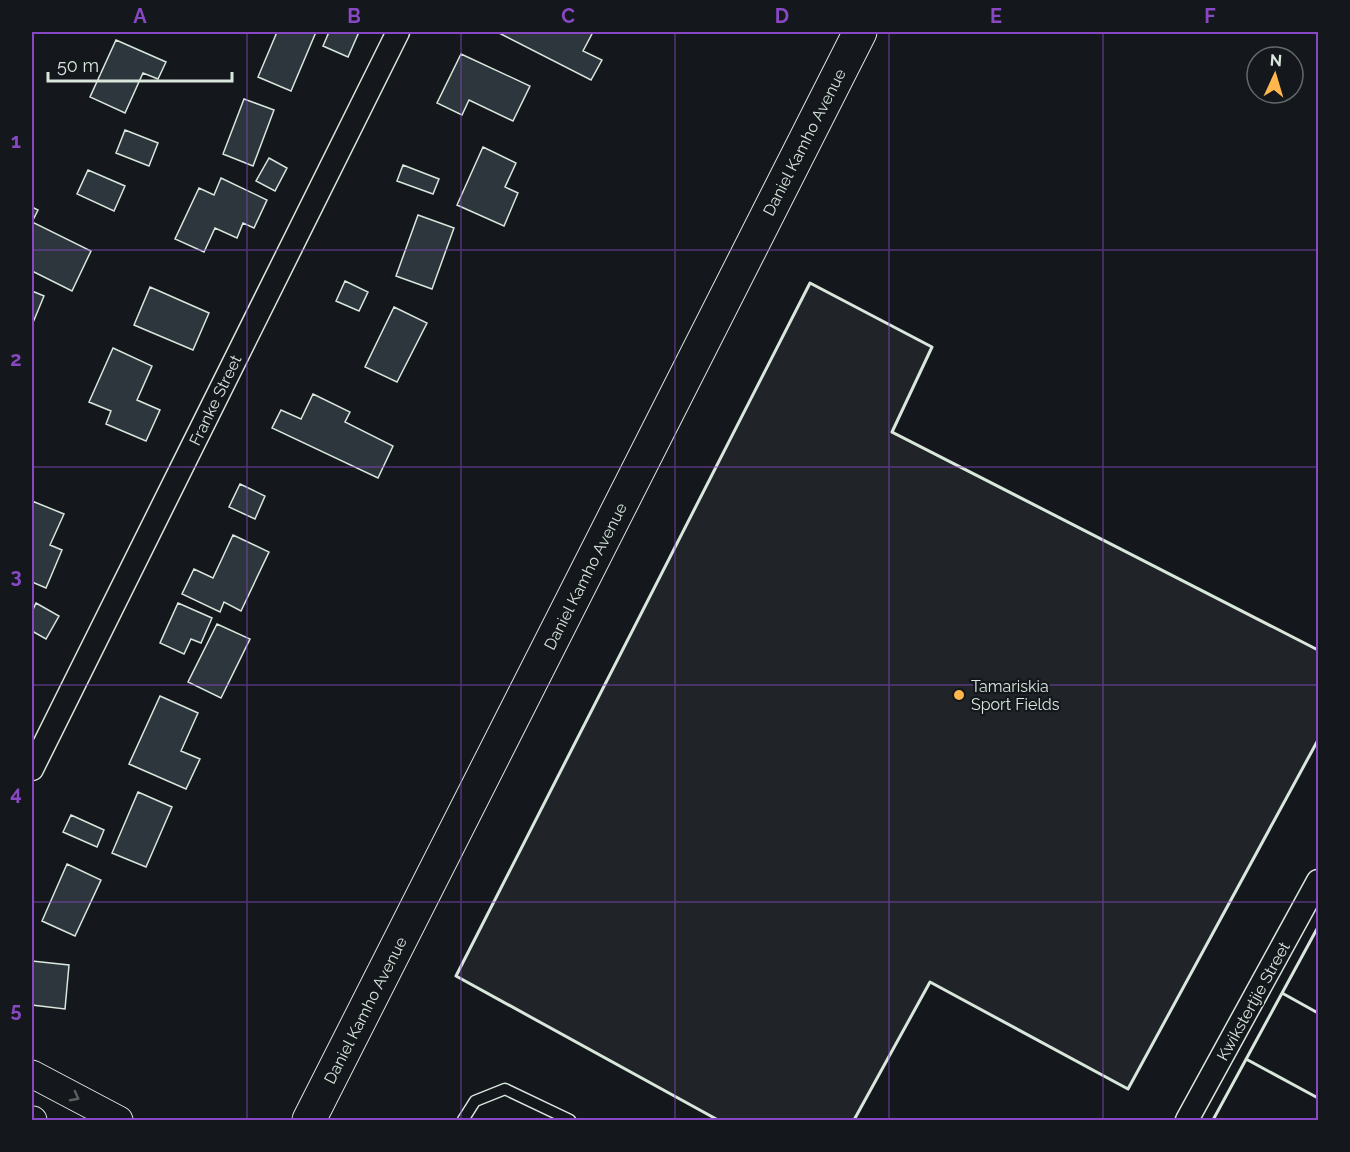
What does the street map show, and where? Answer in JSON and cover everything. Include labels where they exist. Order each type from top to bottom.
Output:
[{"type":"main road","name":"Daniel Kamho Avenue","points":[[309,1120],[860,32]]},
{"type":"street","name":"Franke Street","points":[[32,769],[398,32]]},
{"type":"street","name":"Kwikstertjie Street","points":[[1187,1120],[1318,880]]},
{"type":"street","points":[[32,1074],[118,1120]]},
{"type":"lane","points":[[463,1120],[475,1101],[505,1089],[570,1120]]},
{"type":"shaded area","name":"Tamariskia Sport Fields","points":[[810,283],[932,347],[892,433],[1318,650],[1318,740],[1128,1089],[930,982],[854,1120],[718,1120],[456,976]]},
{"type":"building","points":[[277,32],[316,32],[291,91],[258,77]]},
{"type":"building","points":[[329,32],[359,32],[348,57],[323,46]]},
{"type":"building","points":[[500,32],[593,32],[583,51],[602,60],[591,80]]},
{"type":"building","points":[[116,40],[166,62],[158,79],[143,73],[125,113],[90,97]]},
{"type":"building","points":[[461,54],[530,86],[513,121],[469,100],[462,115],[437,103]]},
{"type":"building","points":[[244,99],[274,110],[253,166],[223,154]]},
{"type":"building","points":[[125,130],[158,143],[149,166],[116,153]]},
{"type":"building","points":[[483,147],[516,163],[505,187],[518,193],[504,226],[457,205]]},
{"type":"building","points":[[269,158],[287,168],[275,191],[256,181]]},
{"type":"building","points":[[403,165],[439,179],[433,194],[397,181]]},
{"type":"building","points":[[88,170],[125,186],[114,211],[77,194]]},
{"type":"building","points":[[221,178],[267,200],[254,228],[243,223],[237,238],[215,228],[204,252],[175,239],[199,188],[214,195]]},
{"type":"building","points":[[32,207],[38,210],[32,222]]},
{"type":"building","points":[[418,215],[454,228],[432,289],[396,276]]},
{"type":"building","points":[[32,222],[91,251],[72,291],[32,271]]},
{"type":"building","points":[[345,281],[368,292],[359,311],[336,301]]},
{"type":"building","points":[[150,287],[209,313],[193,350],[134,325]]},
{"type":"building","points":[[32,291],[44,296],[32,325]]},
{"type":"building","points":[[394,307],[427,323],[397,382],[365,367]]},
{"type":"building","points":[[113,348],[152,366],[137,400],[160,410],[146,441],[106,424],[111,411],[89,402]]},
{"type":"building","points":[[313,394],[350,412],[345,422],[393,446],[378,478],[272,428],[281,410],[301,419]]},
{"type":"building","points":[[240,484],[265,496],[255,519],[229,507]]},
{"type":"building","points":[[32,501],[64,514],[50,545],[62,550],[46,588],[32,582]]},
{"type":"building","points":[[233,535],[269,552],[241,611],[224,602],[220,612],[182,594],[194,569],[213,578]]},
{"type":"building","points":[[36,603],[59,616],[46,639],[32,631],[32,612]]},
{"type":"building","points":[[178,603],[212,618],[201,643],[191,639],[184,654],[160,643]]},
{"type":"building","points":[[217,624],[250,639],[221,698],[188,682]]},
{"type":"building","points":[[160,696],[198,713],[181,751],[200,759],[186,789],[129,764]]},
{"type":"building","points":[[138,792],[172,807],[146,867],[112,853]]},
{"type":"building","points":[[71,815],[104,830],[97,847],[63,832]]},
{"type":"building","points":[[67,864],[101,880],[75,936],[42,921]]},
{"type":"building","points":[[32,961],[69,965],[65,1009],[32,1005]]},
{"type":"wall","points":[[718,1120],[456,976],[810,283],[932,347],[892,432],[1318,650]]},
{"type":"wall","points":[[854,1120],[930,982],[1128,1089],[1318,740]]},
{"type":"wall","points":[[1213,1120],[1318,927]]},
{"type":"wall","points":[[1282,993],[1318,1013]]},
{"type":"wall","points":[[1246,1059],[1318,1098]]},
{"type":"place","name":"Tamariskia Sport Fields","points":[[959,695]]}]
